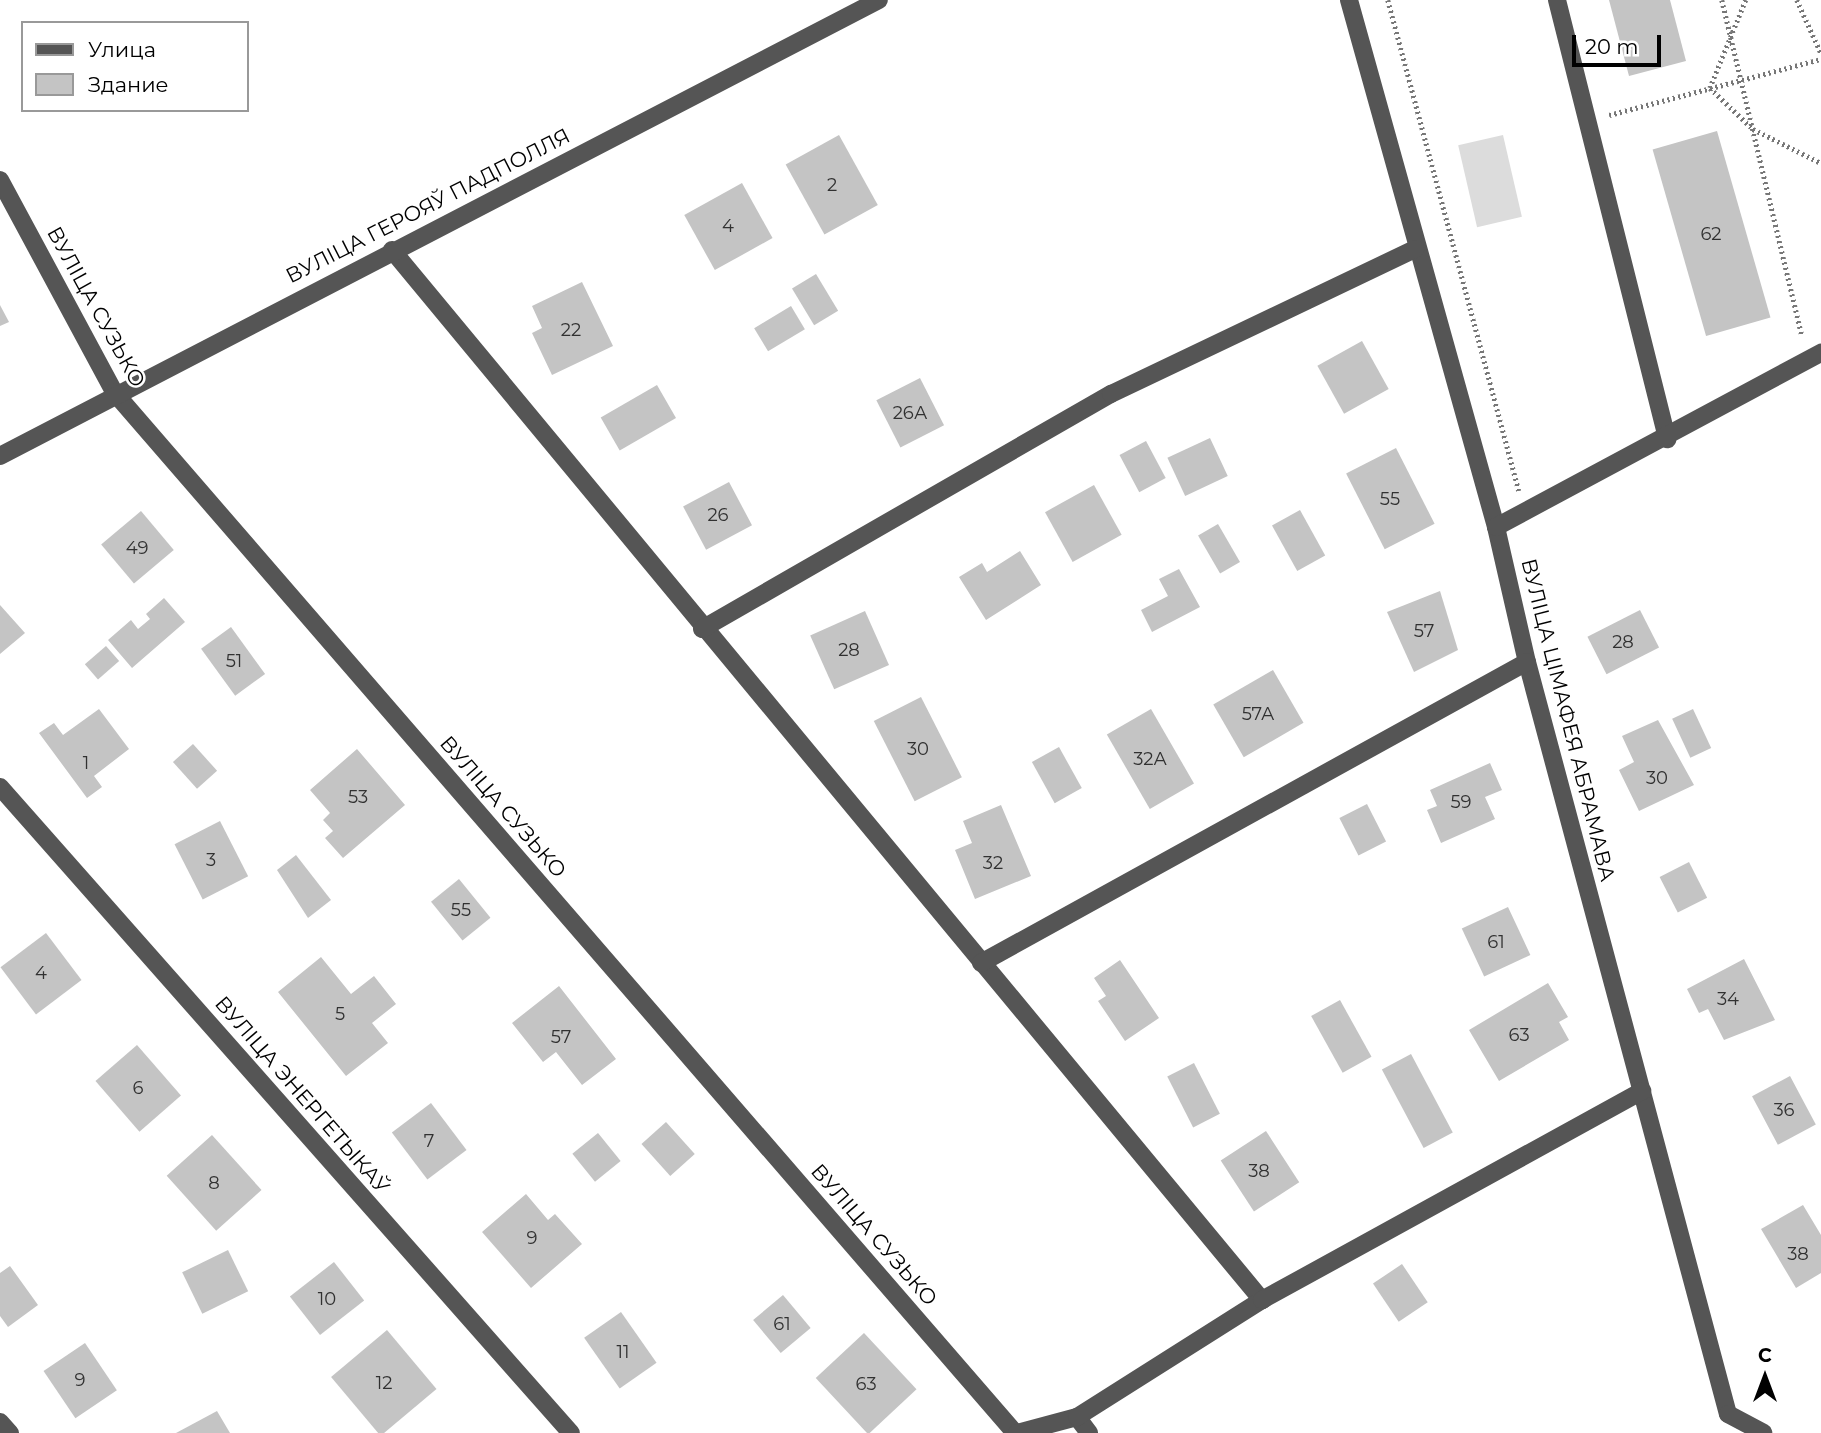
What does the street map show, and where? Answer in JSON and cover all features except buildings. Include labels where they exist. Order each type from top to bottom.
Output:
[{"type":"street","name":"ВУЛІЦА ГЕРОЯЎ ПАДПОЛЛЯ","points":[[0,456],[114,393],[878,0]]},
{"type":"street","name":"ВУЛІЦА ЦІМАФЕЯ АБРАМАВА","points":[[1349,0],[1415,249],[1496,527],[1527,662],[1728,1415],[1763,1433]]},
{"type":"street","points":[[1557,0],[1667,439]]},
{"type":"street","name":"ВУЛІЦА СУЗЬКО","points":[[0,180],[114,393],[1016,1433]]},
{"type":"street","points":[[702,629],[1111,394],[1415,249]]},
{"type":"street","points":[[392,250],[702,629],[1262,1300]]},
{"type":"street","points":[[1496,527],[1667,439],[1815,357]]},
{"type":"street","points":[[981,963],[1527,662]]},
{"type":"street","name":"ВУЛІЦА ЭНЕРГЕТЫКАЎ","points":[[0,787],[571,1433]]},
{"type":"street","points":[[1016,1433],[1077,1417],[1262,1300],[1642,1091]]},
{"type":"street","points":[[1077,1417],[1089,1433]]},
{"type":"street","points":[[0,1422],[10,1433]]},
{"type":"path","points":[[1388,0],[1525,512]]},
{"type":"path","points":[[1722,0],[1753,129],[1815,357]]},
{"type":"path","points":[[1710,88],[1732,41],[1746,0]]},
{"type":"path","points":[[1797,0],[1821,53]]},
{"type":"path","points":[[1587,120],[1821,59]]},
{"type":"path","points":[[1710,88],[1753,129],[1821,163]]},
{"type":"shaded area","points":[[1503,135],[1522,217],[1477,227],[1458,145]]}]
